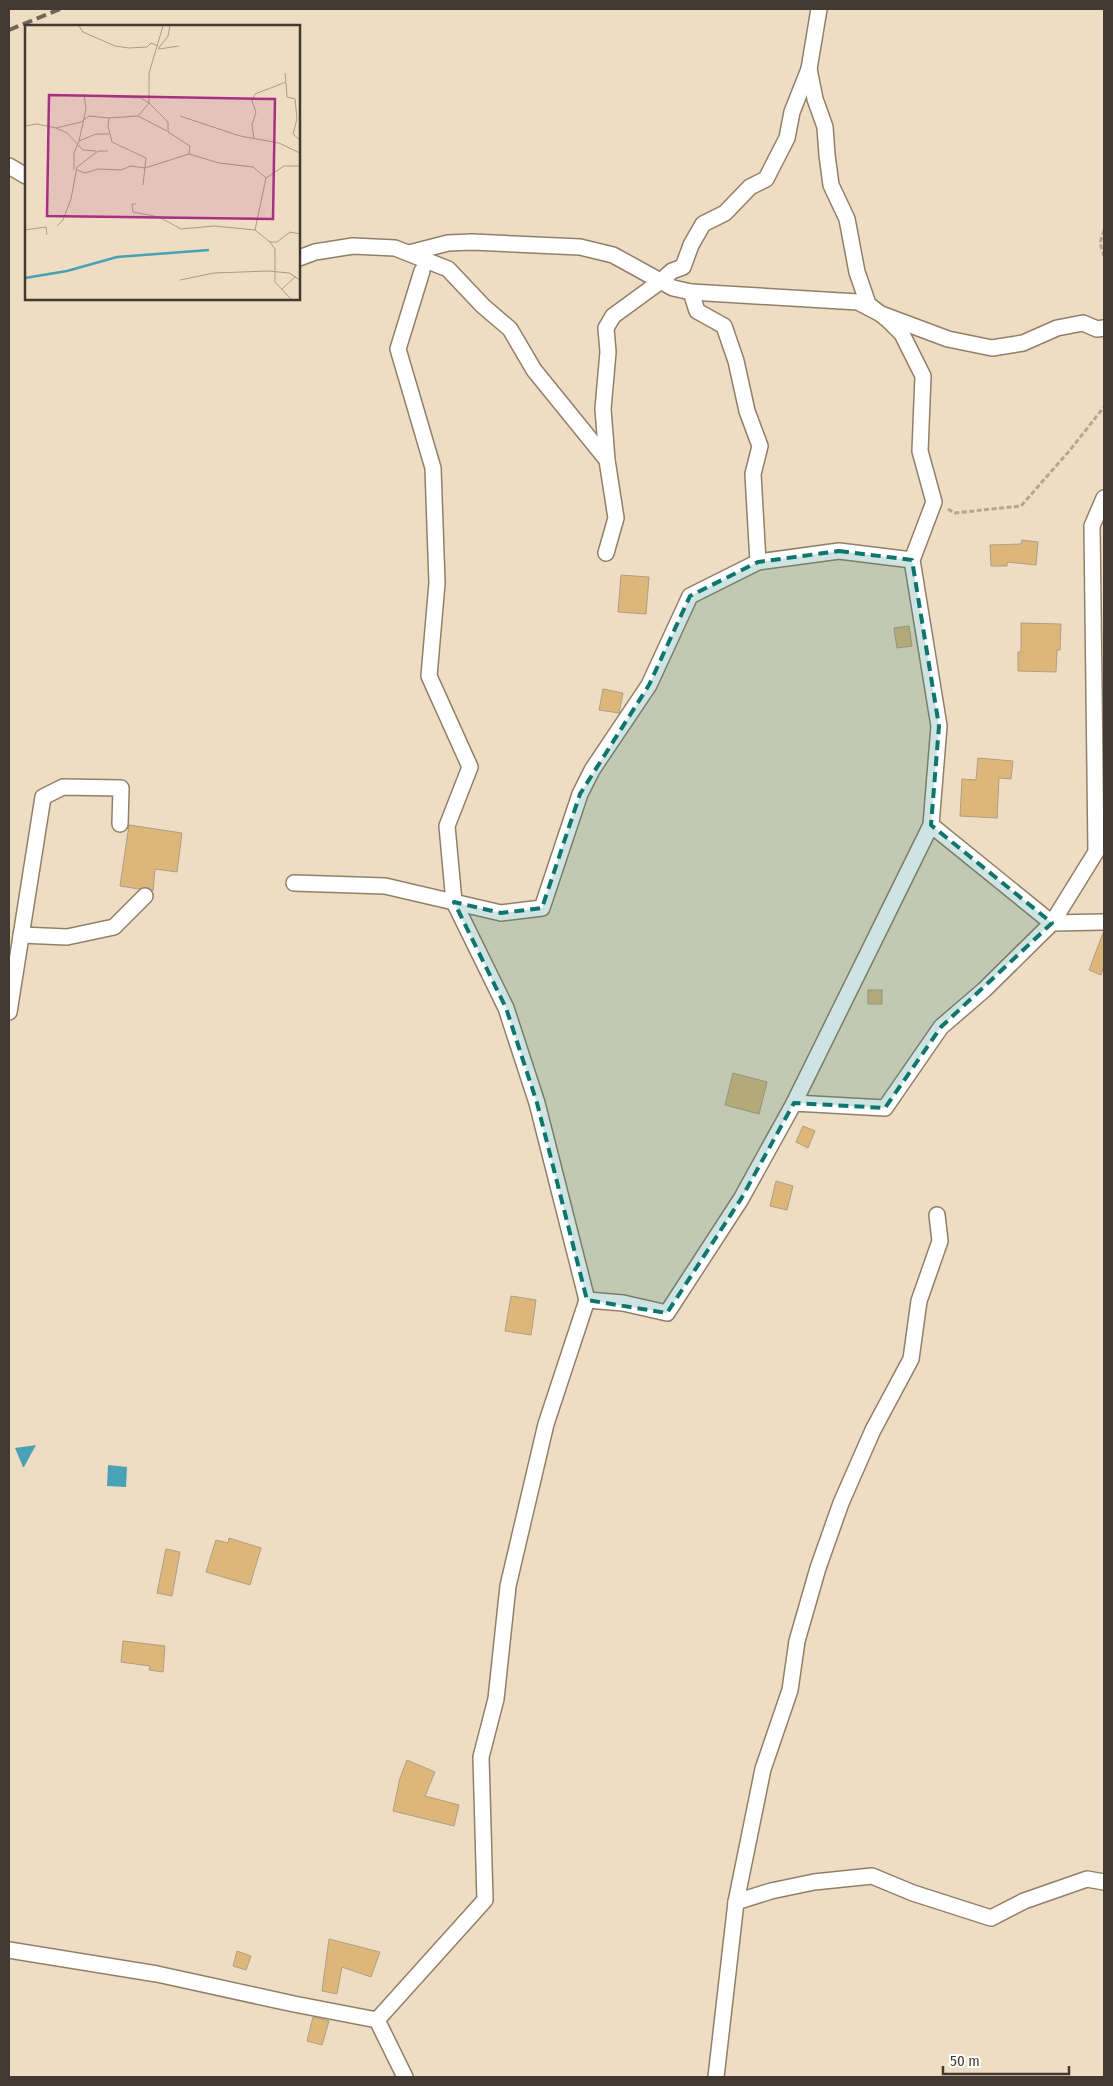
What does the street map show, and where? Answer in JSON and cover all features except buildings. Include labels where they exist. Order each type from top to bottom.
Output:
[{"type":"street","points":[[606,553],[616,518],[607,460],[603,409],[608,352],[606,328],[613,316],[672,271],[683,267],[691,245],[703,224],[725,213],[750,188],[766,179],[787,138],[792,112],[809,69],[819,9]]},
{"type":"street","points":[[587,1300],[623,1303],[667,1313],[741,1199],[794,1103],[931,825],[939,726],[912,560],[934,502],[920,451],[923,376],[902,334],[868,304],[857,272],[847,219],[831,185],[825,127],[815,100],[809,69]]},
{"type":"street","points":[[9,166],[25,175]]},
{"type":"street","points":[[409,253],[448,243],[472,242],[580,247],[612,255],[673,288],[691,292],[837,299],[858,302],[881,314],[948,339],[992,348],[1023,342],[1057,328],[1083,323],[1097,329],[1104,328]]},
{"type":"street","points":[[300,258],[314,252],[353,246],[395,248],[448,269],[483,306],[510,329],[534,370],[607,460]]},
{"type":"street","points":[[377,2020],[485,1900],[481,1757],[496,1699],[508,1586],[546,1424],[587,1300],[537,1103],[509,1017],[454,902],[447,826],[470,767],[429,676],[437,584],[433,468],[398,349],[422,271]]},
{"type":"street","points":[[691,292],[697,311],[724,326],[736,361],[747,411],[760,446],[753,474],[758,562]]},
{"type":"street","points":[[794,1103],[885,1108],[941,1027],[984,990],[1052,923],[1096,852],[1092,526],[1104,498]]},
{"type":"street","points":[[294,883],[386,886],[501,913],[542,908],[580,794],[592,770],[649,685],[690,596],[758,562],[840,551],[912,560]]},
{"type":"street","points":[[9,1012],[43,797],[63,787],[121,788],[120,824]]},
{"type":"street","points":[[931,825],[1052,923],[1104,922]]},
{"type":"street","points":[[21,935],[67,937],[114,927],[145,896]]},
{"type":"street","points":[[716,2077],[736,1902],[763,1769],[790,1690],[798,1641],[818,1568],[841,1503],[873,1430],[911,1358],[919,1301],[940,1241],[937,1215]]},
{"type":"street","points":[[736,1902],[771,1891],[814,1882],[872,1876],[913,1893],[992,1918],[1024,1901],[1087,1879],[1104,1882]]},
{"type":"street","points":[[9,1950],[157,1974],[377,2020]]},
{"type":"street","points":[[377,2020],[405,2077]]},
{"type":"path","points":[[1104,230],[1100,243],[1104,256]]},
{"type":"path","points":[[934,502],[954,512],[1021,506],[1070,450],[1104,407]]},
{"type":"highlighted area","points":[[839,551],[912,560],[939,726],[931,825],[1052,923],[941,1027],[885,1108],[794,1103],[741,1199],[667,1313],[587,1300],[537,1103],[506,1008],[454,902],[501,913],[542,908],[580,794],[649,685],[690,596],[758,562]]},
{"type":"water","points":[[36,1445],[24,1467],[23,1467],[15,1448]]},
{"type":"water","points":[[108,1465],[127,1467],[126,1487],[107,1486]]},
{"type":"railway","points":[[9,30],[60,9]]}]
